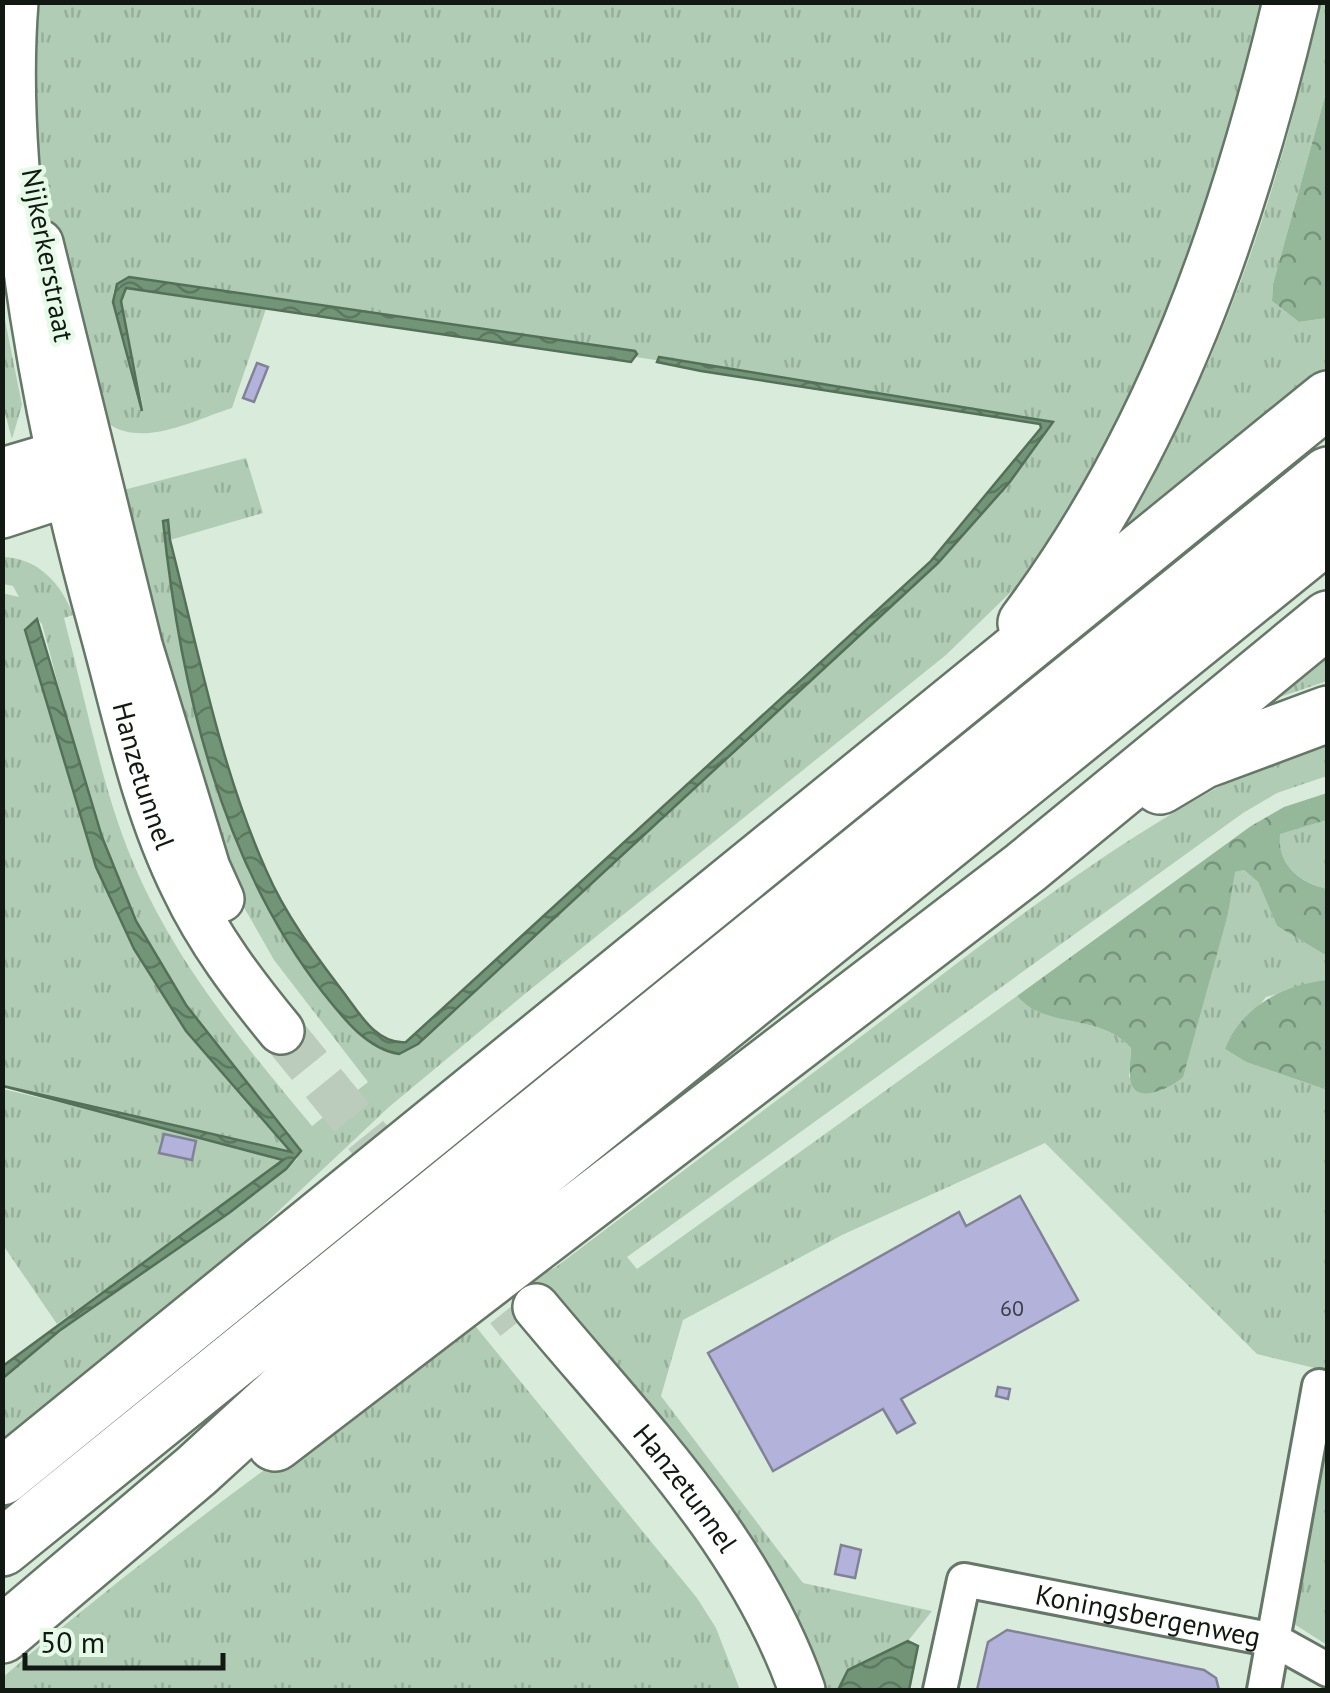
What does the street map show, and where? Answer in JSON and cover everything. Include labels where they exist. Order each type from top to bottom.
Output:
[{"type":"highway","points":[[985,678],[1042,602],[1110,495],[1175,372],[1237,200],[1291,2]]},
{"type":"highway","points":[[2,1477],[1328,400]]},
{"type":"highway","points":[[2,1548],[1328,475]]},
{"type":"highway","points":[[2,1636],[196,1471],[407,1278],[1328,534]]},
{"type":"highway","points":[[196,1471],[242,1469],[1025,868],[1328,620]]},
{"type":"highway","points":[[1025,868],[1202,761],[1328,714]]},
{"type":"main road","name":"Nijkerkerstraat","points":[[15,2],[4,93],[4,154],[25,326],[77,469]]},
{"type":"main road","name":"Nijkerkerstraat","points":[[27,2],[28,158],[77,469]]},
{"type":"main road","points":[[2,471],[77,469]]},
{"type":"main road","points":[[2,515],[77,469]]},
{"type":"main road","name":"Hanzetunnel","points":[[77,469],[139,645],[207,868],[234,926],[290,1024]]},
{"type":"main road","name":"Hanzetunnel","points":[[776,1690],[759,1642],[722,1574],[527,1314],[739,1555],[784,1638],[802,1690]]},
{"type":"street","points":[[1264,1690],[1319,1386],[1328,1388]]},
{"type":"street","name":"Koningsbergenweg","points":[[940,1690],[964,1580],[1274,1640],[1328,1670]]},
{"type":"green space","points":[[37,3],[1267,3],[1209,215],[1120,439],[1022,581],[946,655],[389,1107],[218,1268],[3,1438],[3,1378],[59,1331],[286,1169],[297,1159],[300,1148],[200,1024],[137,922],[96,822],[42,624],[37,619],[25,630],[96,867],[134,949],[186,1031],[291,1152],[3,1086],[2,593],[19,597],[13,586],[3,584],[3,557],[27,562],[47,574],[68,603],[73,615],[64,618],[101,768],[119,827],[147,893],[166,930],[211,998],[312,1126],[368,1082],[274,960],[236,893],[112,493],[246,458],[263,513],[170,540],[168,520],[163,521],[180,642],[194,705],[230,826],[255,884],[285,938],[344,1017],[371,1042],[393,1054],[418,1044],[938,563],[1009,483],[1053,422],[636,357],[635,351],[129,277],[117,284],[113,293],[144,411],[121,301],[126,288],[267,306],[232,408],[182,426],[147,433],[115,427],[101,417],[48,244],[36,141]]},
{"type":"green space","points":[[1320,3],[1327,3],[1327,89],[1273,284],[1272,301],[1299,322],[1327,318],[1327,370],[1113,543],[1184,415],[1240,282],[1285,144]]},
{"type":"green space","points":[[1327,89],[1327,318],[1299,322],[1272,301],[1273,284]]},
{"type":"green space","points":[[2,305],[22,405],[12,439],[3,406]]},
{"type":"green space","points":[[1327,656],[1327,681],[1274,699]]},
{"type":"green space","points":[[1327,736],[1327,776],[1277,793],[1243,813],[627,1257],[637,1269],[1017,996],[1042,1013],[1104,1029],[1118,1037],[1131,1048],[1129,1078],[1206,986],[1228,914],[1234,872],[1244,870],[1258,882],[1277,926],[1327,956],[1327,980],[1266,997],[1225,1049],[1246,1062],[1327,1090],[1327,1371],[1257,1354],[1045,1143],[842,1235],[683,1320],[661,1396],[803,1583],[932,1611],[908,1641],[848,1670],[838,1690],[809,1690],[530,1280],[556,1267],[992,937],[1099,861],[1209,792]]},
{"type":"green space","points":[[1327,793],[1327,820],[1280,834],[1280,845],[1292,870],[1307,882],[1327,889],[1327,956],[1277,926],[1258,882],[1244,870],[1235,872],[1228,914],[1183,1077],[1177,1082],[1152,1093],[1136,1091],[1130,1075],[1131,1048],[1118,1037],[1104,1029],[1042,1013],[1017,996],[1251,826],[1284,807]]},
{"type":"green space","points":[[1327,820],[1327,889],[1292,870],[1282,855],[1279,834]]},
{"type":"green space","points":[[1327,980],[1327,1090],[1246,1062],[1225,1049],[1242,1021],[1266,1000],[1295,987]]},
{"type":"green space","points":[[3,1089],[284,1160],[57,1324],[3,1245]]},
{"type":"green space","points":[[472,1322],[697,1598],[716,1628],[740,1690],[3,1690],[2,1678],[174,1538]]},
{"type":"green space","points":[[1327,1444],[1327,1645],[1291,1622]]},
{"type":"water","points":[[129,277],[637,354],[631,362],[126,288],[121,301],[142,411],[113,302],[117,284]]},
{"type":"water","points":[[659,357],[1053,422],[1009,483],[938,563],[418,1044],[399,1054],[387,1051],[357,1031],[324,994],[257,887],[232,829],[194,707],[163,521],[168,520],[223,749],[250,831],[274,886],[301,934],[363,1018],[386,1038],[406,1042],[930,562],[1041,428],[1040,424],[701,371],[657,362]]},
{"type":"water","points":[[37,619],[102,837],[136,921],[186,1005],[301,1151],[286,1169],[229,1213],[59,1331],[3,1378],[3,1366],[283,1160],[3,1086],[291,1152],[186,1031],[134,949],[96,867],[25,630]]},
{"type":"water","points":[[908,1641],[918,1646],[909,1690],[838,1690],[848,1670]]},
{"type":"building","points":[[257,363],[268,367],[254,402],[243,398]]},
{"type":"building","points":[[164,1134],[196,1141],[192,1160],[159,1153]]},
{"type":"building","points":[[1020,1196],[1078,1300],[901,1399],[915,1423],[897,1433],[883,1409],[773,1471],[708,1353],[959,1212],[966,1226]]},
{"type":"building","points":[[998,1387],[1010,1389],[1008,1399],[996,1396]]},
{"type":"building","points":[[841,1545],[861,1550],[855,1578],[835,1574]]},
{"type":"building","points":[[1007,1630],[1204,1670],[1216,1678],[1219,1690],[977,1690],[988,1642]]},
{"type":"tunnel","points":[[281,1031],[409,1188]]},
{"type":"tunnel","points":[[466,1257],[518,1322]]}]
